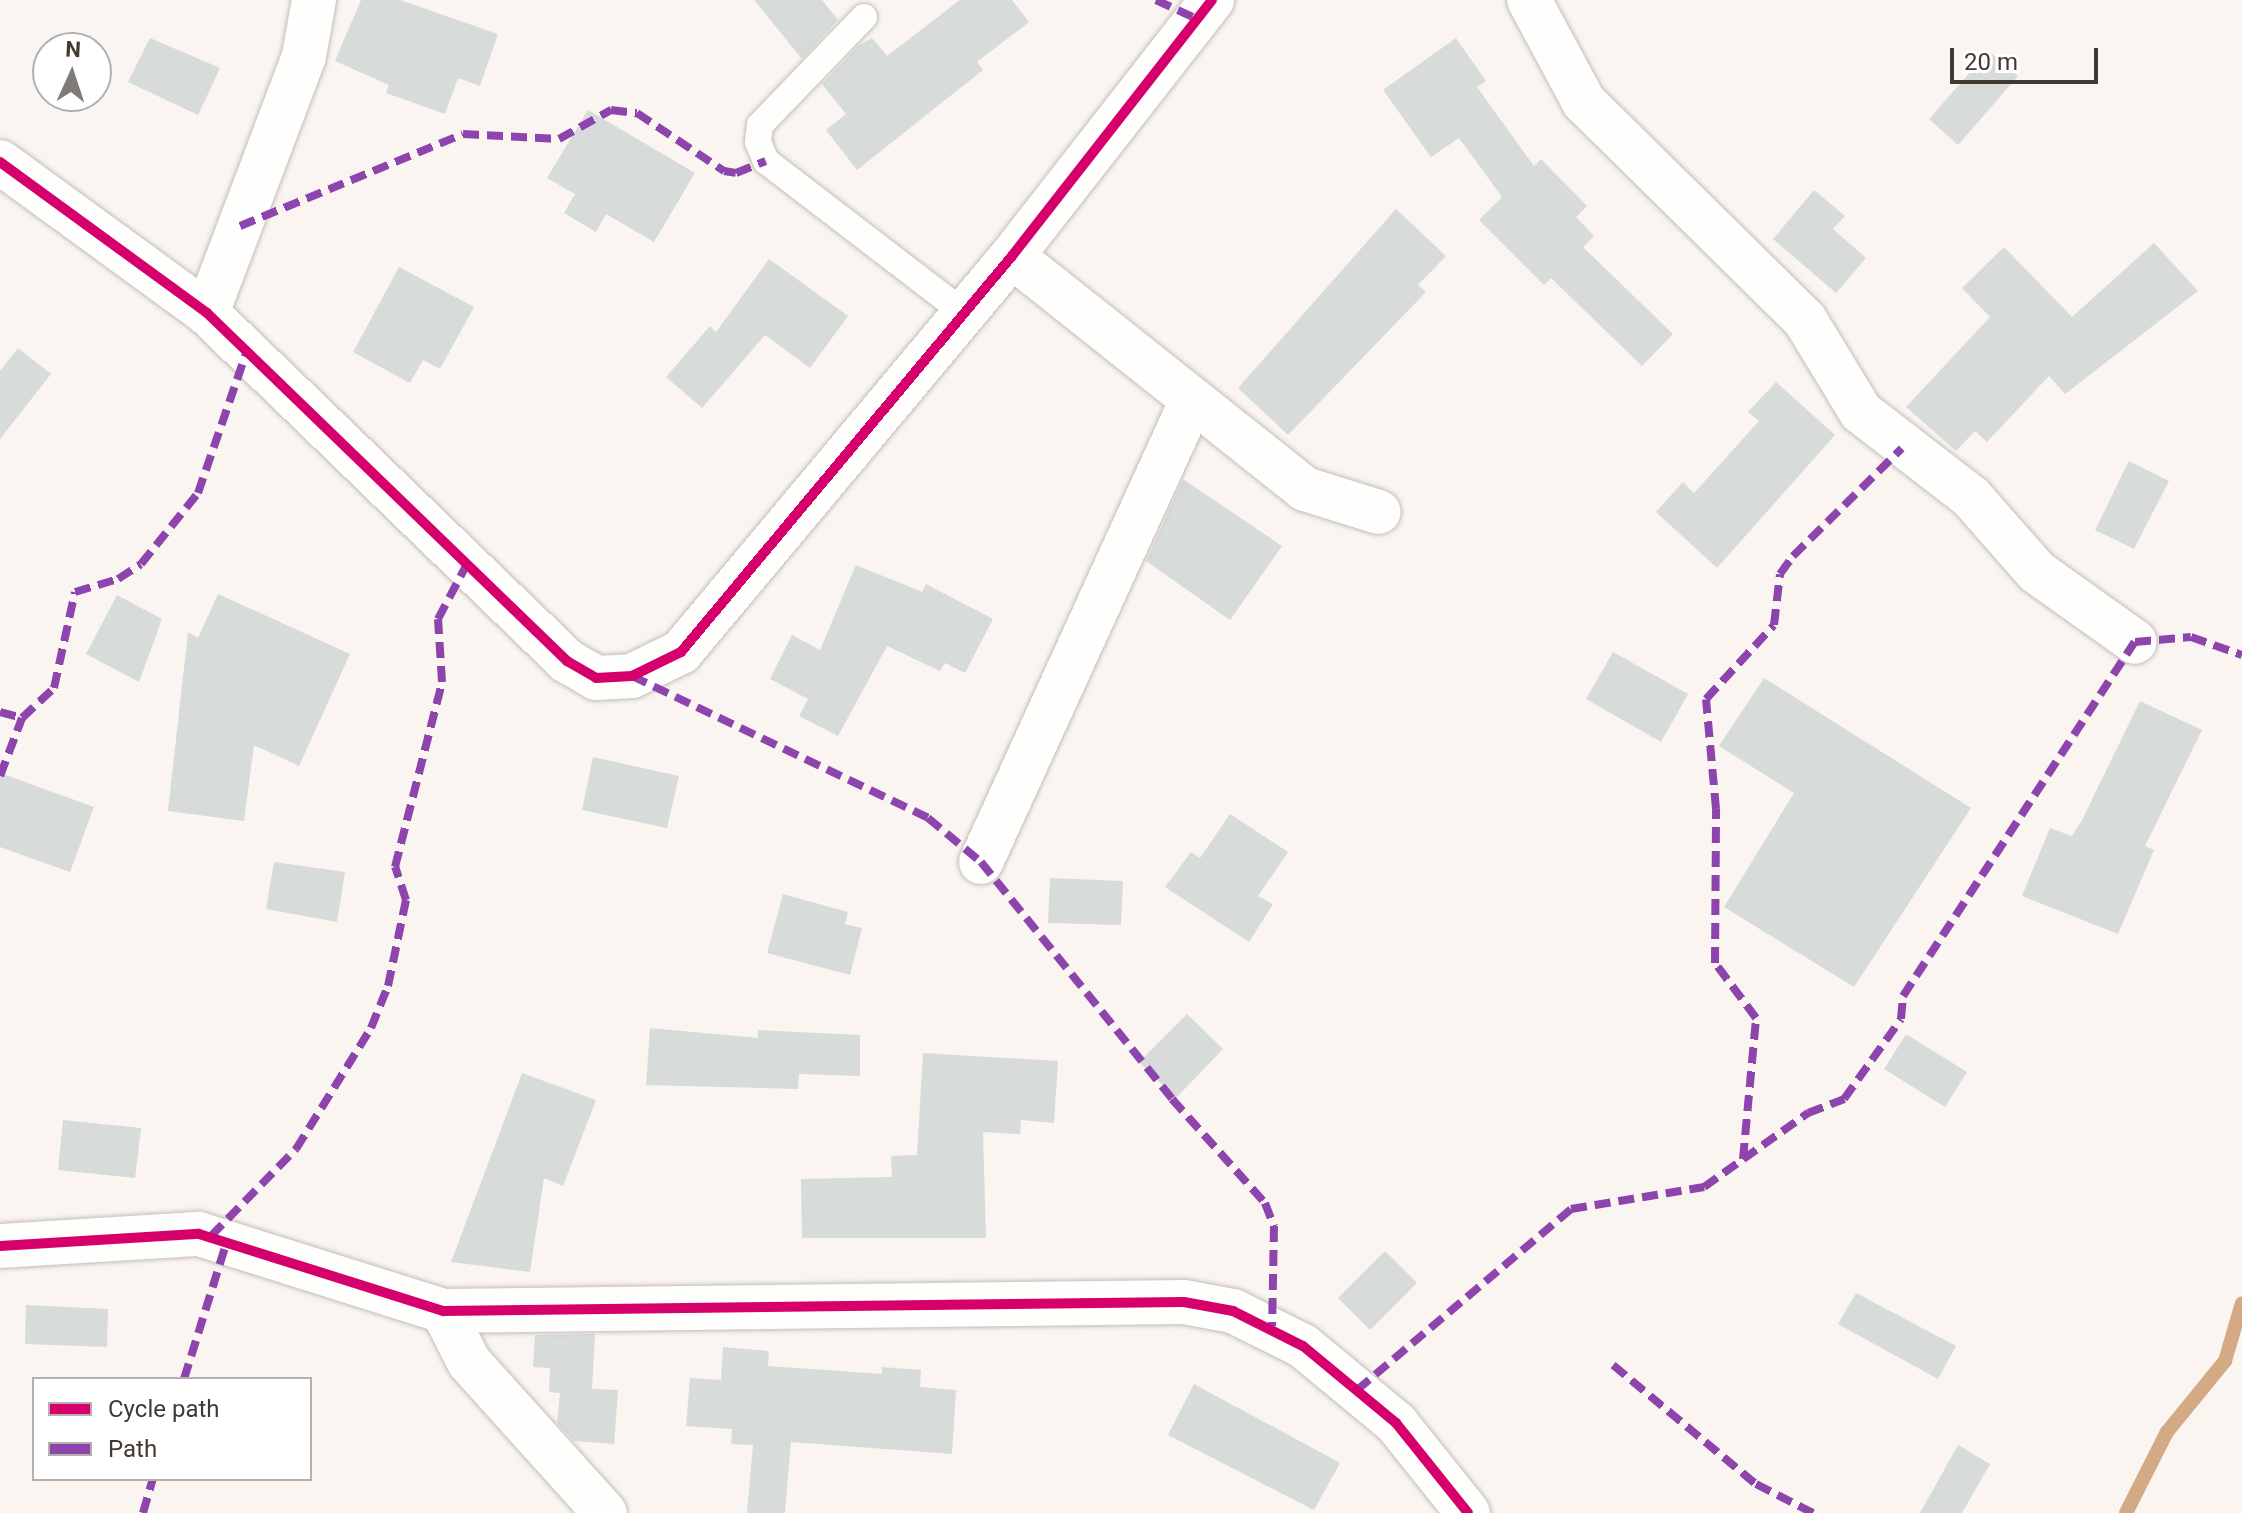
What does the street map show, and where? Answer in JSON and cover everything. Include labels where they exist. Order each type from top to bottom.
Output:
[{"type":"street","points":[[207,313],[304,56],[314,0]]},
{"type":"street","points":[[0,162],[207,313],[567,661],[596,678],[632,676],[681,652],[1012,256],[1212,0]]},
{"type":"street","points":[[1529,0],[1584,102],[1805,320],[1861,412],[1971,497],[2037,572],[2135,642]]},
{"type":"street","points":[[1012,256],[1305,489],[1379,512]]},
{"type":"street","points":[[981,862],[1192,400]]},
{"type":"street","points":[[0,1246],[199,1234],[443,1311],[1184,1302],[1233,1311],[1303,1346],[1396,1423],[1468,1513]]},
{"type":"street","points":[[443,1311],[469,1362],[605,1513]]},
{"type":"lane","points":[[864,17],[760,125],[758,142],[766,161],[963,312]]},
{"type":"building","points":[[361,0],[400,0],[498,34],[480,86],[458,78],[445,114],[386,93],[389,85],[335,61]]},
{"type":"building","points":[[754,0],[822,0],[838,20],[802,59]]},
{"type":"building","points":[[960,0],[1012,0],[1029,22],[977,62],[983,70],[857,170],[826,130],[846,114],[822,84],[858,46],[872,38],[887,56]]},
{"type":"building","points":[[150,38],[220,68],[198,115],[128,82]]},
{"type":"building","points":[[1456,38],[1486,81],[1477,87],[1534,166],[1541,159],[1587,206],[1576,217],[1594,236],[1583,247],[1673,334],[1642,366],[1551,278],[1544,285],[1479,220],[1502,197],[1459,138],[1431,157],[1383,90]]},
{"type":"building","points":[[1989,51],[2018,76],[1958,145],[1929,119]]},
{"type":"building","points":[[588,110],[695,173],[654,242],[606,214],[596,232],[564,213],[575,194],[547,178]]},
{"type":"building","points":[[1814,190],[1845,216],[1833,229],[1866,258],[1836,293],[1773,239]]},
{"type":"building","points":[[1396,209],[1446,256],[1418,285],[1426,292],[1288,435],[1238,388]]},
{"type":"building","points":[[2154,243],[2198,291],[2065,394],[2049,376],[1987,442],[1975,431],[1956,451],[1906,407],[1990,317],[1962,288],[2004,247],[2072,317]]},
{"type":"building","points":[[769,259],[848,316],[810,368],[765,335],[702,408],[666,377],[710,326],[716,332]]},
{"type":"building","points":[[399,267],[474,307],[440,369],[423,360],[410,383],[353,352]]},
{"type":"building","points":[[18,348],[51,374],[0,439],[0,371]]},
{"type":"building","points":[[1776,382],[1835,435],[1717,568],[1656,512],[1683,482],[1694,493],[1759,421],[1748,412]]},
{"type":"building","points":[[2129,461],[2169,481],[2134,549],[2095,530]]},
{"type":"building","points":[[1183,479],[1282,546],[1230,620],[1146,561]]},
{"type":"building","points":[[856,565],[922,592],[926,584],[993,619],[965,673],[945,663],[940,671],[887,646],[838,736],[799,716],[808,699],[770,679],[792,635],[820,650]]},
{"type":"building","points":[[218,594],[350,654],[299,766],[254,745],[244,821],[168,811],[188,632],[198,638]]},
{"type":"building","points":[[117,595],[162,619],[139,682],[86,654]]},
{"type":"building","points":[[1613,652],[1688,694],[1661,742],[1586,699]]},
{"type":"building","points":[[1764,678],[1971,808],[1854,987],[1724,907],[1794,793],[1719,746]]},
{"type":"building","points":[[2140,701],[2202,730],[2145,846],[2154,850],[2118,934],[2022,896],[2050,828],[2072,836],[2082,820]]},
{"type":"building","points":[[593,757],[679,776],[667,828],[582,810]]},
{"type":"building","points":[[0,773],[94,807],[70,872],[0,847]]},
{"type":"building","points":[[1230,814],[1288,852],[1258,896],[1273,904],[1249,942],[1165,887],[1191,852],[1200,858]]},
{"type":"building","points":[[274,862],[345,872],[337,922],[266,909]]},
{"type":"building","points":[[1050,878],[1123,881],[1121,925],[1048,923]]},
{"type":"building","points":[[783,894],[848,912],[845,924],[862,928],[850,975],[767,953]]},
{"type":"building","points":[[1187,1014],[1223,1049],[1176,1098],[1139,1062]]},
{"type":"building","points":[[650,1028],[758,1038],[758,1030],[860,1035],[860,1076],[799,1074],[798,1089],[646,1085]]},
{"type":"building","points":[[1906,1034],[1967,1072],[1945,1107],[1884,1069]]},
{"type":"building","points":[[923,1053],[1058,1061],[1054,1123],[1021,1120],[1020,1134],[983,1132],[986,1238],[802,1238],[801,1179],[892,1177],[891,1156],[917,1155]]},
{"type":"building","points":[[522,1073],[596,1100],[563,1186],[544,1178],[530,1272],[451,1262]]},
{"type":"building","points":[[63,1120],[141,1128],[135,1178],[58,1170]]},
{"type":"building","points":[[1385,1251],[1417,1283],[1370,1330],[1338,1298]]},
{"type":"building","points":[[1856,1293],[1956,1346],[1938,1379],[1838,1324]]},
{"type":"building","points":[[26,1305],[108,1309],[107,1347],[25,1344]]},
{"type":"building","points":[[595,1334],[592,1389],[618,1390],[614,1444],[574,1441],[557,1423],[560,1393],[549,1392],[550,1368],[533,1367],[535,1335]]},
{"type":"building","points":[[723,1347],[769,1351],[768,1366],[882,1374],[882,1367],[921,1370],[920,1387],[956,1390],[952,1454],[791,1442],[785,1513],[747,1513],[753,1445],[731,1444],[732,1429],[686,1426],[690,1378],[721,1380]]},
{"type":"building","points":[[1194,1384],[1340,1463],[1314,1510],[1168,1435]]},
{"type":"building","points":[[1958,1445],[1990,1464],[1962,1513],[1920,1513]]},
{"type":"waterway","points":[[2126,1513],[2167,1432],[2225,1361],[2242,1303]]},
{"type":"marked path","points":[[1156,0],[1197,19]]},
{"type":"marked path","points":[[240,226],[463,134],[559,139],[611,110],[637,113],[724,171],[736,173],[766,161]]},
{"type":"marked path","points":[[0,776],[22,718],[54,688],[75,592],[118,579],[141,564],[198,493],[247,351]]},
{"type":"marked path","points":[[1743,1159],[1756,1018],[1715,963],[1716,809],[1706,699],[1774,625],[1780,574],[1793,556],[1902,448]]},
{"type":"marked path","points":[[211,1236],[296,1149],[371,1028],[388,986],[406,900],[395,867],[442,682],[438,619],[467,564]]},
{"type":"marked path","points":[[1357,1390],[1571,1209],[1704,1187],[1808,1113],[1844,1099],[1901,1019],[1903,996],[2135,642],[2191,637],[2242,655]]},
{"type":"marked path","points":[[632,676],[928,818],[981,862],[1172,1099],[1265,1203],[1274,1226],[1272,1326]]},
{"type":"marked path","points":[[0,712],[22,718]]},
{"type":"marked path","points":[[185,1377],[227,1241]]},
{"type":"marked path","points":[[1613,1365],[1756,1484],[1813,1513]]},
{"type":"marked path","points":[[143,1513],[152,1481]]},
{"type":"cycle path","points":[[0,162],[207,313],[567,661],[596,678],[632,676],[681,652],[1012,256],[1212,0]]},
{"type":"cycle path","points":[[0,1246],[199,1234],[443,1311],[1184,1302],[1233,1311],[1303,1346],[1396,1423],[1468,1513]]}]
